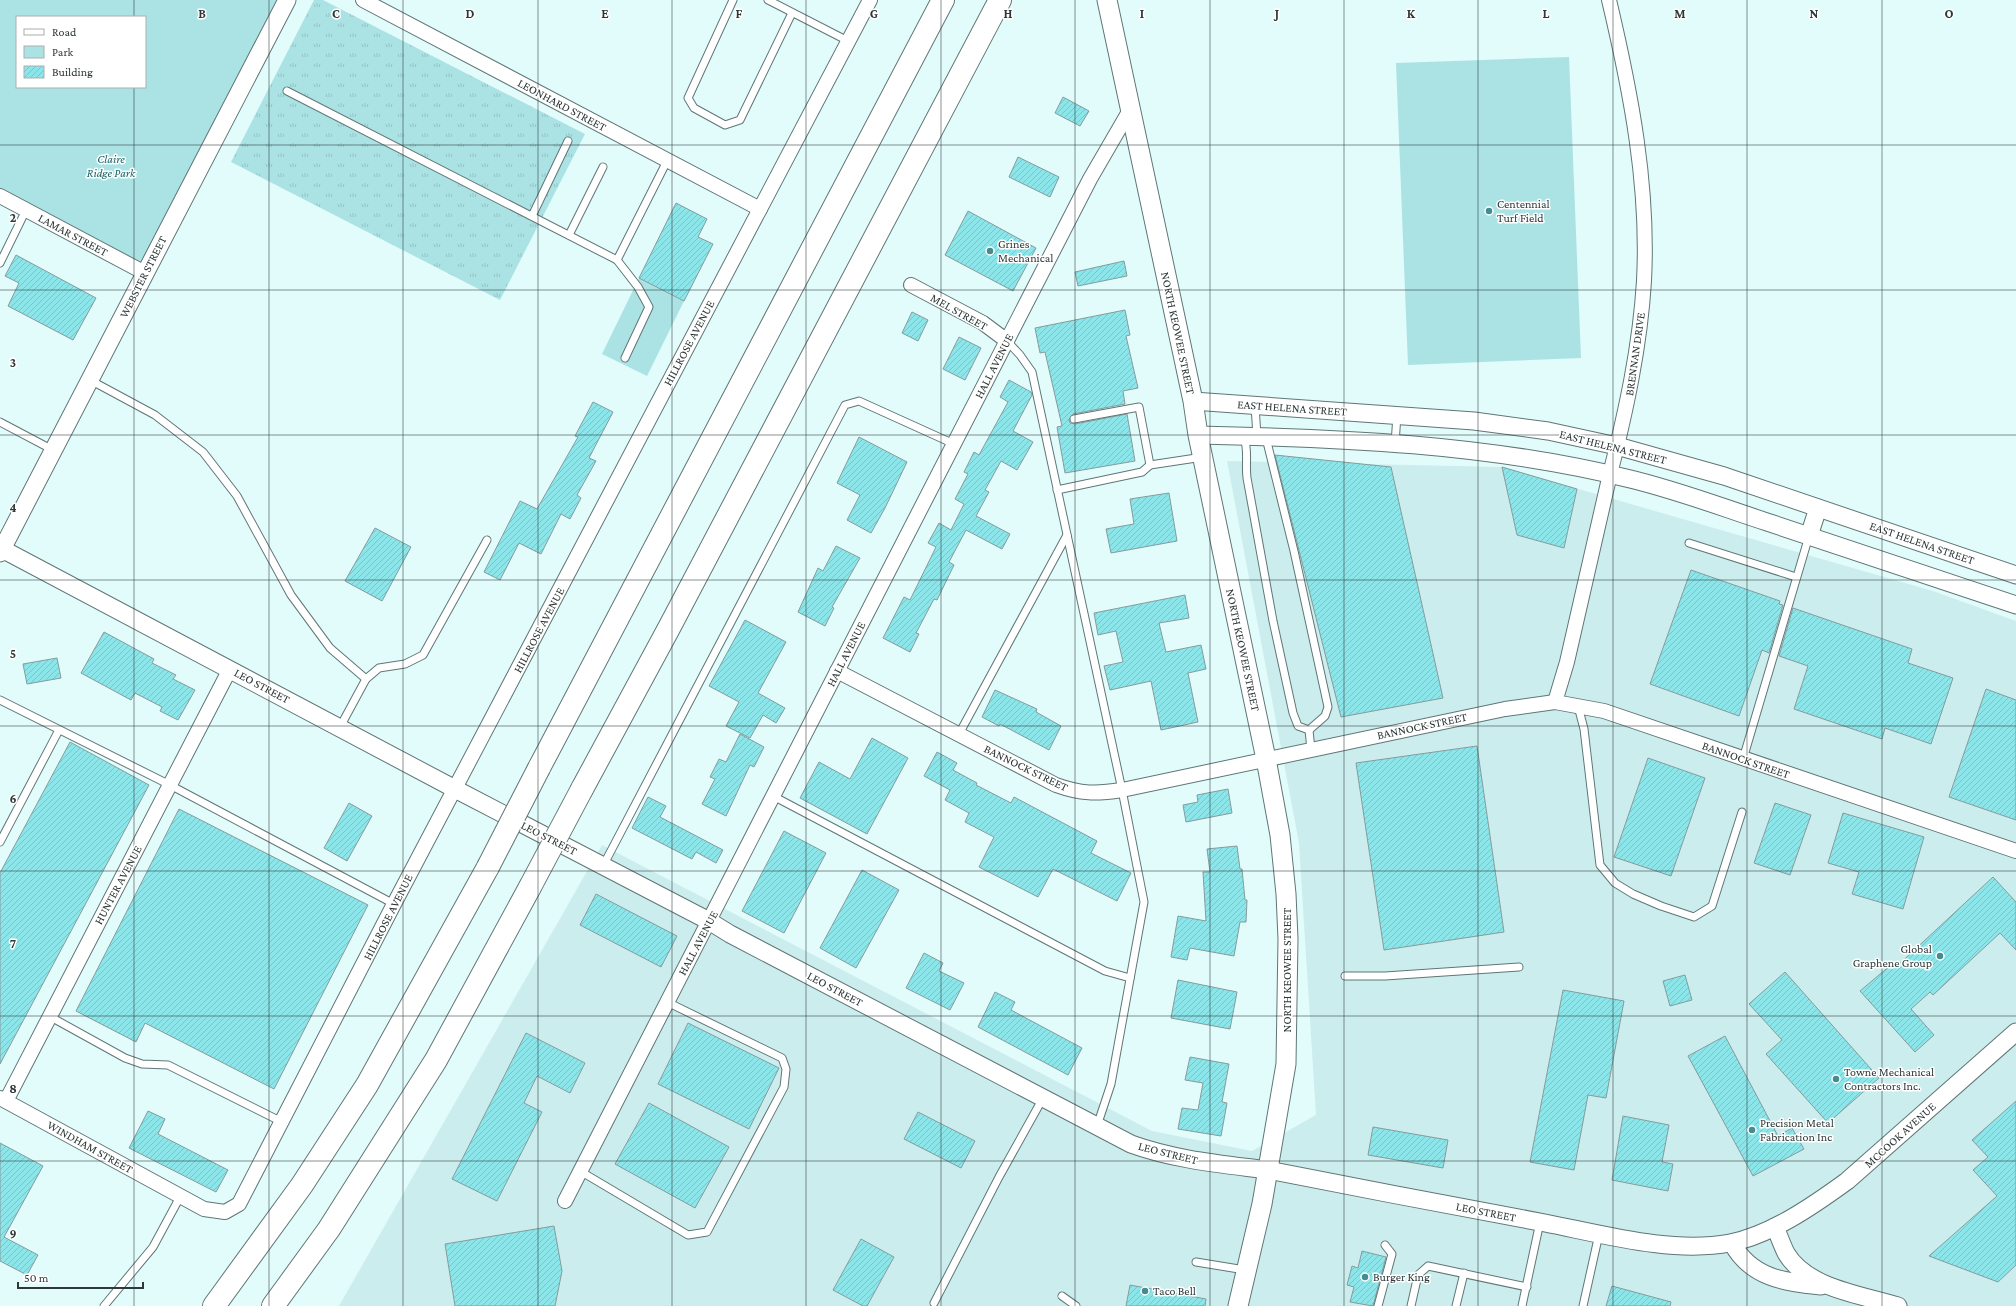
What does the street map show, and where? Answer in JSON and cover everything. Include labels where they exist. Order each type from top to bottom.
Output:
[{"type":"highway","points":[[214,1306],[302,1185],[367,1085],[488,867],[943,0]]},
{"type":"highway","points":[[273,1306],[329,1229],[436,1060],[676,614],[1000,0]]},
{"type":"main road","name":"NORTH KEOWEE STREET","points":[[1107,0],[1193,401],[1198,435],[1266,759],[1280,834],[1286,894],[1288,939],[1286,1064],[1268,1170],[1238,1306]]},
{"type":"street","name":"WEBSTER STREET","points":[[1,550],[287,0]]},
{"type":"street","name":"LEONHARD STREET","points":[[363,0],[760,209]]},
{"type":"street","name":"HILLROSE AVENUE","points":[[180,1197],[204,1209],[225,1212],[239,1204],[394,904],[870,0]]},
{"type":"street","name":"BRENNAN DRIVE","points":[[1555,702],[1567,662],[1629,396],[1638,340],[1644,281],[1644,226],[1640,165],[1633,115],[1609,0]]},
{"type":"street","name":"HALL AVENUE","points":[[565,1201],[1090,179],[1130,110]]},
{"type":"street","name":"LAMAR STREET","points":[[0,196],[145,273]]},
{"type":"street","name":"MEL STREET","points":[[910,285],[983,323],[1007,340]]},
{"type":"street","name":"EAST HELENA STREET","points":[[1193,401],[1474,421],[1548,431],[1618,446],[1724,476],[2016,575]]},
{"type":"street","points":[[1198,435],[1255,436],[1472,450],[1527,457],[1610,474],[1682,494],[2016,606]]},
{"type":"street","points":[[1809,536],[1818,508]]},
{"type":"street","name":"LEO STREET","points":[[1,550],[230,669],[455,789],[709,921],[730,934],[1131,1144],[1151,1151],[1212,1163],[1268,1170],[1540,1222],[1666,1244],[1705,1246],[1732,1243],[1776,1227]]},
{"type":"street","name":"HUNTER AVENUE","points":[[3,1099],[49,1016],[230,669]]},
{"type":"street","name":"BANNOCK STREET","points":[[837,671],[1056,785],[1073,791],[1096,794],[1122,790],[1480,714],[1555,702],[1578,705],[1604,711],[2016,851]]},
{"type":"street","name":"MCCOOK AVENUE","points":[[1776,1227],[1821,1200],[1847,1181],[2016,1032]]},
{"type":"street","name":"WINDHAM STREET","points":[[3,1099],[180,1197]]},
{"type":"street","points":[[1776,1227],[1786,1253],[1796,1266],[1810,1277],[1831,1287],[1876,1303],[1898,1306]]},
{"type":"street","points":[[1732,1243],[1746,1264],[1767,1275],[1796,1283],[1831,1287]]},
{"type":"lane","points":[[733,0],[688,98],[694,108],[725,125],[740,120],[792,13]]},
{"type":"lane","points":[[768,0],[848,41]]},
{"type":"lane","points":[[287,91],[617,260],[638,287],[649,307],[625,358]]},
{"type":"lane","points":[[532,216],[568,141]]},
{"type":"lane","points":[[617,260],[668,160]]},
{"type":"lane","points":[[569,235],[603,167]]},
{"type":"lane","points":[[0,263],[26,210]]},
{"type":"lane","points":[[1007,340],[1032,372],[1122,790],[1144,902],[1111,1084],[1097,1126]]},
{"type":"lane","points":[[90,380],[155,415],[203,452],[237,496],[290,595],[330,648],[366,679]]},
{"type":"lane","points":[[602,866],[845,405],[859,401],[954,444]]},
{"type":"lane","points":[[1255,406],[1255,436],[1294,551],[1328,707],[1325,716],[1309,730]]},
{"type":"lane","points":[[1074,419],[1139,407],[1150,465]]},
{"type":"lane","points":[[1395,444],[1397,415]]},
{"type":"lane","points":[[0,422],[54,450]]},
{"type":"lane","points":[[1255,436],[1248,451],[1246,478],[1273,621],[1293,713],[1298,726],[1309,730]]},
{"type":"lane","points":[[1057,490],[1142,472],[1150,465],[1203,457]]},
{"type":"lane","points":[[959,734],[1067,535]]},
{"type":"lane","points":[[1743,759],[1809,536]]},
{"type":"lane","points":[[340,727],[366,679],[378,668],[405,664],[423,655],[488,540]]},
{"type":"lane","points":[[1689,543],[1796,577]]},
{"type":"lane","points":[[0,700],[170,785],[394,904]]},
{"type":"lane","points":[[1578,705],[1584,729],[1600,865],[1615,883],[1640,897],[1694,917],[1712,906],[1742,812]]},
{"type":"lane","points":[[0,842],[58,730]]},
{"type":"lane","points":[[1309,730],[1311,750]]},
{"type":"lane","points":[[773,796],[1105,971],[1130,978]]},
{"type":"lane","points":[[1345,976],[1385,976],[1519,967]]},
{"type":"lane","points":[[580,1171],[688,1235],[707,1232],[784,1087],[786,1069],[782,1058],[667,1002]]},
{"type":"lane","points":[[49,1016],[125,1058],[142,1064],[168,1065],[282,1122]]},
{"type":"lane","points":[[934,1303],[999,1177],[1043,1098]]},
{"type":"lane","points":[[104,1306],[153,1248],[180,1197]]},
{"type":"lane","points":[[1522,1306],[1540,1222]]},
{"type":"lane","points":[[1583,1306],[1600,1233]]},
{"type":"lane","points":[[1378,1306],[1392,1254],[1385,1245]]},
{"type":"lane","points":[[1196,1262],[1246,1270]]},
{"type":"lane","points":[[1411,1306],[1418,1275],[1428,1266],[1527,1287]]},
{"type":"lane","points":[[1456,1306],[1464,1274]]},
{"type":"lane","points":[[1062,1296],[1076,1306]]},
{"type":"shaded area","points":[[1227,461],[1502,467],[1933,591],[2016,621],[2016,1306],[339,1306],[602,845],[1152,1131],[1252,1151],[1316,1115],[1299,843]]},
{"type":"green space","name":"Claire Ridge Park","points":[[0,0],[287,0],[145,273],[0,196]]},
{"type":"green space","points":[[314,0],[323,0],[585,134],[500,300],[231,162]]},
{"type":"green space","name":"Centennial Turf Field","points":[[1569,57],[1581,358],[1408,365],[1396,63]]},
{"type":"green space","points":[[639,278],[684,301],[647,376],[602,354]]},
{"type":"building","points":[[1063,97],[1089,111],[1080,126],[1055,113]]},
{"type":"building","points":[[1018,157],[1059,177],[1050,197],[1009,177]]},
{"type":"building","points":[[676,203],[707,219],[698,237],[713,244],[684,301],[639,278]]},
{"type":"building","name":"Grines Mechanical","points":[[968,211],[1036,248],[1013,291],[945,255]]},
{"type":"building","points":[[16,255],[96,298],[73,340],[8,306],[19,283],[5,276]]},
{"type":"building","points":[[1124,261],[1127,276],[1078,286],[1075,272]]},
{"type":"building","points":[[1125,310],[1130,335],[1126,336],[1138,388],[1123,391],[1125,404],[1073,414],[1069,420],[1070,423],[1075,424],[1127,414],[1135,461],[1065,473],[1057,427],[1062,426],[1045,352],[1040,353],[1035,328]]},
{"type":"building","points":[[912,312],[928,320],[918,341],[902,333]]},
{"type":"building","points":[[959,337],[981,348],[965,380],[943,369]]},
{"type":"building","points":[[1009,380],[1031,392],[1032,395],[1013,431],[1033,442],[1017,470],[1001,461],[985,490],[989,492],[976,516],[1010,534],[1002,549],[966,530],[949,562],[954,565],[937,600],[934,599],[916,633],[919,634],[910,652],[883,638],[904,597],[910,600],[936,547],[928,543],[939,523],[951,530],[964,504],[955,499],[968,474],[964,472],[974,452],[979,455],[1008,402],[1000,397]]},
{"type":"building","points":[[593,402],[613,412],[589,458],[596,461],[577,495],[581,498],[570,519],[561,514],[541,554],[519,543],[500,580],[484,572],[520,501],[537,509],[578,437],[575,436]]},
{"type":"building","points":[[859,437],[907,462],[871,533],[847,520],[860,495],[837,483]]},
{"type":"building","points":[[1275,455],[1391,467],[1443,698],[1341,717]]},
{"type":"building","points":[[1502,467],[1577,489],[1564,548],[1517,535]]},
{"type":"building","points":[[1169,493],[1177,541],[1111,553],[1106,529],[1134,524],[1130,499]]},
{"type":"building","points":[[375,528],[411,547],[382,601],[345,581]]},
{"type":"building","points":[[836,546],[860,558],[832,607],[834,608],[825,626],[798,612],[818,568],[823,571]]},
{"type":"building","points":[[1691,570],[1780,601],[1779,604],[1783,605],[1769,653],[1762,650],[1739,716],[1650,684]]},
{"type":"building","points":[[1185,595],[1189,618],[1159,623],[1166,652],[1201,645],[1206,669],[1188,673],[1198,722],[1161,730],[1151,681],[1110,690],[1104,666],[1123,662],[1116,631],[1098,635],[1094,613]]},
{"type":"building","points":[[1793,608],[1912,649],[1908,663],[1953,678],[1931,744],[1885,728],[1882,739],[1794,709],[1808,666],[1779,656]]},
{"type":"building","points":[[745,620],[786,642],[758,693],[785,708],[776,723],[763,715],[750,738],[726,726],[739,702],[709,686]]},
{"type":"building","points":[[104,632],[154,659],[152,663],[176,675],[173,679],[195,690],[178,720],[160,711],[162,707],[135,693],[131,700],[81,673]]},
{"type":"building","points":[[57,658],[61,678],[27,684],[23,664]]},
{"type":"building","points":[[1986,689],[2016,700],[2016,820],[1949,797]]},
{"type":"building","points":[[995,690],[1037,709],[1036,712],[1061,726],[1049,750],[1000,724],[999,726],[982,717]]},
{"type":"building","points":[[740,734],[764,747],[754,767],[750,765],[726,816],[702,804],[715,779],[710,777],[719,759],[726,762]]},
{"type":"building","points":[[872,738],[908,758],[867,834],[800,798],[819,762],[850,779]]},
{"type":"building","points":[[70,742],[149,785],[0,1064],[0,873]]},
{"type":"building","points":[[1477,746],[1504,932],[1384,950],[1356,763]]},
{"type":"building","points":[[937,752],[957,763],[953,770],[977,783],[976,785],[1011,803],[1014,797],[1097,841],[1091,853],[1131,873],[1117,901],[1053,869],[1038,897],[979,867],[994,837],[965,822],[969,813],[945,800],[950,790],[924,776]]},
{"type":"building","points":[[1648,758],[1705,778],[1671,876],[1614,857]]},
{"type":"building","points":[[1228,789],[1232,813],[1186,822],[1183,805],[1198,802],[1197,795]]},
{"type":"building","points":[[648,797],[666,806],[660,817],[723,850],[716,863],[696,852],[692,859],[632,828]]},
{"type":"building","points":[[349,803],[372,816],[347,861],[324,848]]},
{"type":"building","points":[[1775,803],[1811,815],[1790,875],[1754,863]]},
{"type":"building","points":[[179,809],[368,905],[274,1089],[145,1023],[136,1042],[76,1011]]},
{"type":"building","points":[[1843,813],[1924,837],[1903,909],[1852,894],[1859,872],[1828,863]]},
{"type":"building","points":[[784,831],[826,853],[784,933],[742,911]]},
{"type":"building","points":[[1237,846],[1240,869],[1242,869],[1245,900],[1247,900],[1246,922],[1240,922],[1234,956],[1190,948],[1187,960],[1171,957],[1178,916],[1206,921],[1203,872],[1210,872],[1207,849]]},
{"type":"building","points":[[862,870],[899,890],[856,968],[820,948]]},
{"type":"building","points":[[1993,877],[2016,902],[2016,950],[2000,933],[1933,995],[1930,992],[1911,1009],[1934,1035],[1915,1052],[1860,991],[1892,964],[1895,968]]},
{"type":"building","points":[[596,894],[677,936],[661,967],[580,925]]},
{"type":"building","points":[[924,953],[943,963],[939,971],[964,983],[950,1010],[906,988]]},
{"type":"building","points":[[1785,972],[1879,1078],[1828,1123],[1766,1054],[1782,1040],[1749,1004]]},
{"type":"building","points":[[1685,975],[1692,1000],[1670,1006],[1663,981]]},
{"type":"building","points":[[1178,980],[1237,992],[1230,1029],[1171,1018]]},
{"type":"building","points":[[1563,990],[1624,1001],[1606,1098],[1588,1095],[1574,1170],[1530,1162]]},
{"type":"building","points":[[995,992],[1015,1002],[1011,1010],[1082,1048],[1068,1075],[978,1027]]},
{"type":"building","points":[[688,1023],[779,1068],[749,1129],[658,1084]]},
{"type":"building","points":[[526,1033],[585,1063],[570,1093],[537,1076],[524,1103],[542,1112],[497,1201],[452,1179]]},
{"type":"building","points":[[1725,1036],[1778,1136],[1792,1128],[1804,1149],[1753,1176],[1688,1056]]},
{"type":"building","points":[[1190,1057],[1229,1064],[1222,1102],[1227,1103],[1221,1136],[1178,1129],[1182,1108],[1198,1110],[1203,1083],[1185,1080]]},
{"type":"building","points":[[2016,1101],[2016,1265],[1998,1282],[1929,1256],[1997,1196],[1973,1170],[1988,1157],[1972,1140]]},
{"type":"building","points":[[649,1103],[729,1147],[695,1208],[615,1164]]},
{"type":"building","points":[[148,1111],[165,1119],[158,1134],[228,1170],[216,1192],[129,1148]]},
{"type":"building","points":[[918,1112],[975,1141],[961,1168],[904,1139]]},
{"type":"building","points":[[1623,1116],[1669,1125],[1662,1162],[1673,1164],[1668,1191],[1612,1180]]},
{"type":"building","points":[[1373,1127],[1448,1140],[1443,1168],[1368,1155]]},
{"type":"building","points":[[0,1143],[43,1166],[4,1237],[38,1255],[27,1275],[0,1261]]},
{"type":"building","points":[[554,1226],[562,1271],[555,1306],[455,1306],[445,1244]]},
{"type":"building","points":[[861,1239],[894,1257],[867,1306],[863,1306],[833,1290]]},
{"type":"building","name":"Burger King","points":[[1362,1251],[1386,1257],[1373,1306],[1350,1302],[1354,1287],[1347,1285],[1352,1266],[1358,1268]]},
{"type":"building","name":"Taco Bell","points":[[1130,1285],[1206,1299],[1205,1306],[1126,1306]]},
{"type":"building","points":[[1612,1286],[1671,1302],[1670,1306],[1606,1306]]},
{"type":"place","name":"Centennial Turf Field","points":[[1489,211]]},
{"type":"place","name":"Grines Mechanical","points":[[990,251]]},
{"type":"place","name":"Global Graphene Group","points":[[1940,956]]},
{"type":"place","name":"Towne Mechanical Contractors Inc.","points":[[1836,1079]]},
{"type":"place","name":"Precision Metal Fabrication Inc","points":[[1752,1130]]},
{"type":"place","name":"Burger King","points":[[1365,1277]]},
{"type":"place","name":"Taco Bell","points":[[1145,1291]]}]
